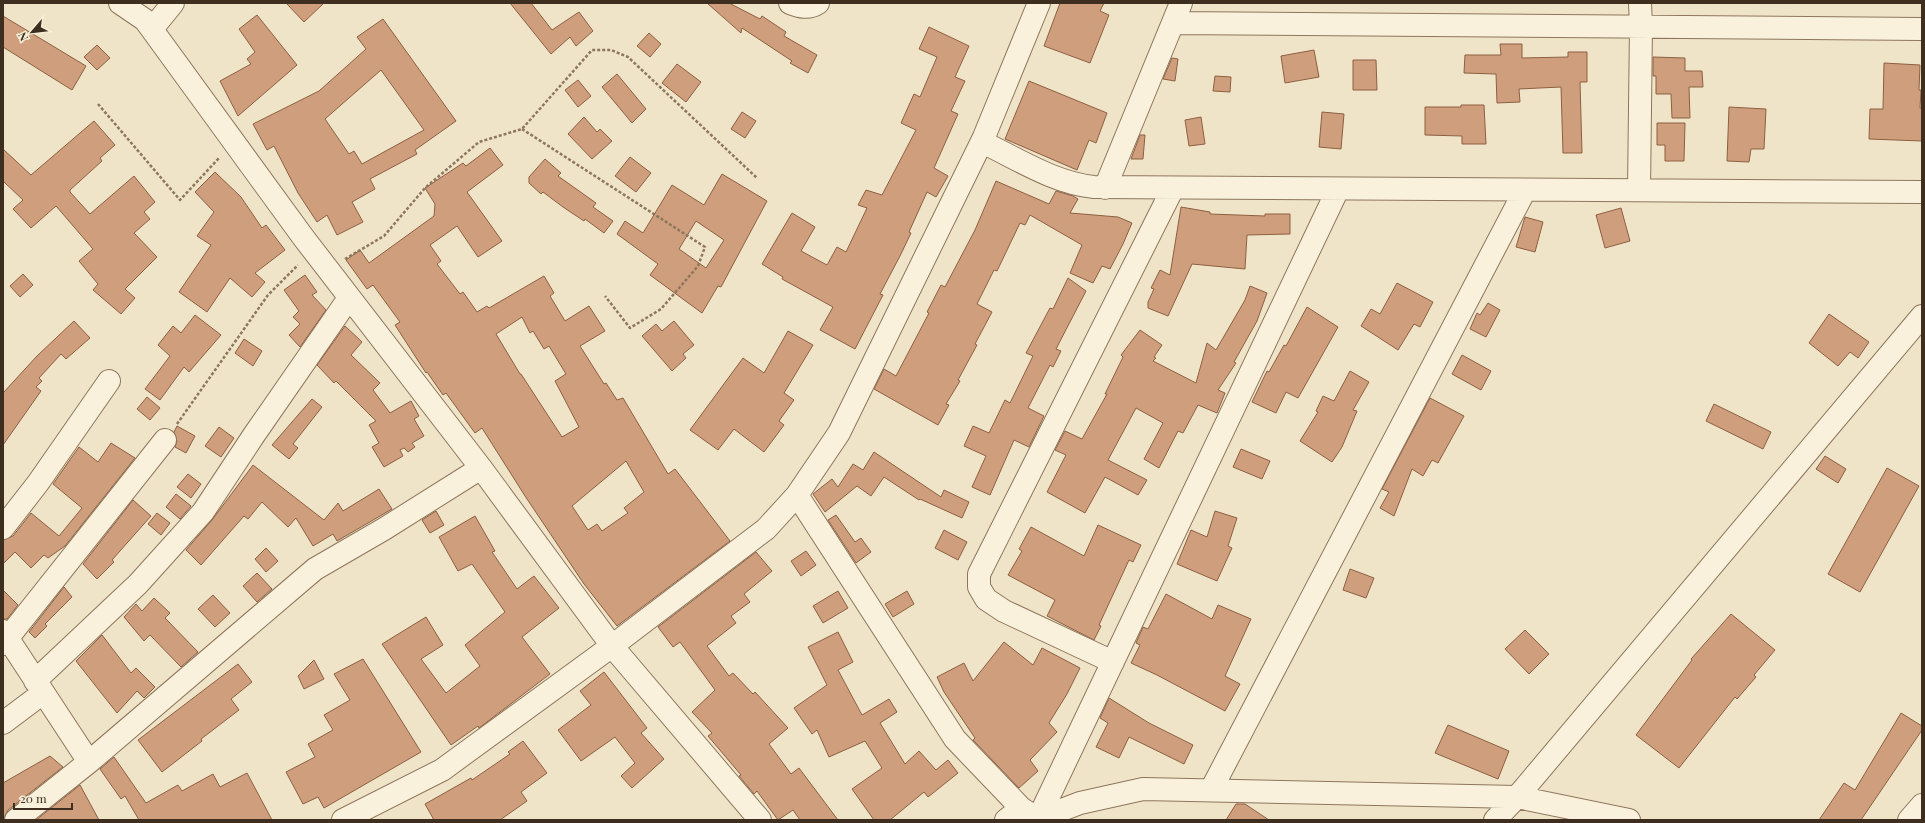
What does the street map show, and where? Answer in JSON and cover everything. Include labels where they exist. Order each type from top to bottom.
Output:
[{"type":"street","points":[[120,3],[145,20],[152,29],[313,250],[481,468],[612,646],[760,820]]},
{"type":"street","points":[[152,29],[173,3]]},
{"type":"street","points":[[790,3],[804,8],[818,3]]},
{"type":"street","points":[[343,820],[442,770],[612,646],[766,529],[797,495],[839,433],[982,142],[1040,3]]},
{"type":"street","points":[[1105,188],[1181,3]]},
{"type":"street","points":[[1639,190],[1640,3]]},
{"type":"street","points":[[1173,23],[1922,29]]},
{"type":"street","points":[[982,142],[1067,183],[1105,188],[1922,192]]},
{"type":"street","points":[[1113,662],[1004,611],[986,599],[979,587],[979,574],[1173,188]]},
{"type":"street","points":[[1026,817],[1113,662],[1338,189]]},
{"type":"street","points":[[1211,790],[1525,190]]},
{"type":"street","points":[[3,723],[138,584],[203,512],[254,435],[349,298]]},
{"type":"street","points":[[1495,820],[1517,797],[1922,316]]},
{"type":"street","points":[[3,528],[38,483],[109,380]]},
{"type":"street","points":[[89,762],[4,638],[165,440]]},
{"type":"street","points":[[16,820],[89,762],[315,569],[384,530],[481,468]]},
{"type":"street","points":[[797,495],[955,739],[1026,817]]},
{"type":"street","points":[[1026,817],[1080,802],[1142,789],[1517,797],[1629,820]]},
{"type":"street","points":[[1909,820],[1922,804]]},
{"type":"path","points":[[328,270],[384,236],[425,188],[479,142],[522,129],[592,50],[611,50],[628,57],[757,178]]},
{"type":"path","points":[[98,104],[180,200],[234,142]]},
{"type":"path","points":[[522,129],[705,247],[698,266],[661,309],[630,328],[605,296]]},
{"type":"path","points":[[165,440],[268,294],[313,250]]},
{"type":"building","points":[[286,3],[324,3],[304,22]]},
{"type":"building","points":[[510,3],[531,3],[552,30],[579,12],[593,31],[576,46],[570,37],[551,54]]},
{"type":"building","points":[[707,3],[729,3],[760,19],[762,16],[786,32],[784,36],[817,55],[808,73],[790,63],[792,61],[742,28],[741,33]]},
{"type":"building","points":[[1060,3],[1104,3],[1100,11],[1109,15],[1090,63],[1044,46]]},
{"type":"building","points":[[257,15],[297,65],[238,116],[220,81],[251,64],[247,59],[255,52],[239,29]]},
{"type":"building","points":[[3,16],[86,66],[72,90],[3,47]]},
{"type":"building","points":[[383,19],[456,121],[415,150],[417,154],[370,179],[375,189],[352,202],[363,222],[337,235],[327,215],[317,222],[298,193],[274,146],[267,150],[253,124],[319,91],[366,49],[357,37]],"holes":[[[381,70],[424,130],[362,164],[354,151],[349,154],[325,119]]]},
{"type":"building","points":[[929,27],[969,46],[955,77],[965,81],[951,111],[958,114],[934,168],[948,176],[936,197],[927,192],[909,232],[911,233],[880,294],[883,295],[855,349],[820,330],[833,307],[782,279],[783,277],[762,264],[792,213],[815,227],[801,251],[827,265],[837,247],[846,252],[867,208],[858,205],[866,190],[882,195],[916,130],[901,123],[914,94],[920,97],[937,57],[919,49]]},
{"type":"building","points":[[649,33],[661,44],[650,57],[637,46]]},
{"type":"building","points":[[1500,44],[1522,44],[1522,58],[1568,57],[1568,52],[1587,52],[1587,82],[1580,82],[1582,153],[1563,153],[1561,87],[1519,89],[1520,102],[1497,103],[1496,74],[1464,73],[1465,55],[1501,55]]},
{"type":"building","points":[[97,45],[110,58],[97,70],[84,57]]},
{"type":"building","points":[[1314,50],[1319,77],[1285,83],[1281,56]]},
{"type":"building","points":[[1653,57],[1685,58],[1685,71],[1702,71],[1703,87],[1689,87],[1690,118],[1672,118],[1671,94],[1656,94],[1656,76],[1653,76]]},
{"type":"building","points":[[1172,58],[1178,59],[1175,81],[1163,79]]},
{"type":"building","points":[[1353,60],[1376,60],[1377,90],[1353,90]]},
{"type":"building","points":[[1884,63],[1920,65],[1919,90],[1921,90],[1920,108],[1922,108],[1922,141],[1869,139],[1870,109],[1883,109]]},
{"type":"building","points":[[677,64],[701,82],[686,102],[662,83]]},
{"type":"building","points":[[617,74],[646,109],[632,123],[602,87]]},
{"type":"building","points":[[1215,76],[1231,77],[1230,92],[1213,91]]},
{"type":"building","points":[[578,80],[591,96],[578,107],[565,90]]},
{"type":"building","points":[[1029,81],[1107,113],[1096,143],[1089,140],[1077,170],[1005,139]]},
{"type":"building","points":[[1461,105],[1484,105],[1486,144],[1462,144],[1462,136],[1425,135],[1425,107],[1461,107]]},
{"type":"building","points":[[1729,107],[1766,109],[1764,149],[1751,149],[1749,162],[1727,161]]},
{"type":"building","points":[[742,112],[756,121],[745,138],[731,129]]},
{"type":"building","points":[[1322,112],[1344,114],[1341,149],[1319,147]]},
{"type":"building","points":[[584,117],[597,132],[600,129],[612,141],[592,159],[568,134]]},
{"type":"building","points":[[1201,117],[1205,144],[1189,146],[1185,120]]},
{"type":"building","points":[[94,121],[115,145],[100,158],[102,161],[70,190],[70,192],[90,214],[134,176],[155,202],[144,212],[150,219],[134,233],[157,257],[125,289],[135,298],[121,314],[93,290],[98,284],[79,261],[93,249],[56,206],[31,228],[13,209],[23,200],[3,181],[3,149],[31,175]]},
{"type":"building","points":[[1657,123],[1685,123],[1684,161],[1665,161],[1665,145],[1657,145]]},
{"type":"building","points":[[1140,135],[1145,135],[1143,159],[1131,159]]},
{"type":"building","points":[[490,148],[503,165],[467,192],[502,241],[478,257],[457,226],[430,245],[441,261],[437,264],[460,294],[463,292],[477,312],[487,306],[489,308],[544,276],[554,293],[550,296],[565,321],[589,306],[605,331],[580,346],[604,384],[606,383],[617,400],[623,398],[668,474],[675,469],[730,541],[617,626],[584,584],[525,496],[482,428],[475,433],[446,393],[443,395],[427,372],[426,373],[395,325],[400,322],[373,285],[367,289],[346,260],[360,250],[369,263],[434,216],[435,204],[425,188],[463,163],[466,166]],"holes":[[[522,317],[530,333],[533,331],[544,349],[549,346],[566,374],[555,381],[579,427],[562,437],[520,374],[496,334]],[[626,461],[644,492],[624,508],[628,513],[602,531],[597,524],[588,530],[572,506]]]},
{"type":"building","points":[[630,157],[651,173],[636,192],[615,176]]},
{"type":"building","points":[[545,159],[561,173],[558,176],[596,203],[593,207],[613,221],[604,233],[585,219],[584,221],[563,207],[543,192],[541,194],[529,183],[529,177]]},
{"type":"building","points":[[215,172],[241,197],[262,228],[266,225],[285,250],[255,273],[265,282],[252,297],[230,278],[207,312],[179,292],[211,245],[197,236],[214,212],[195,192]]},
{"type":"building","points":[[722,174],[767,201],[721,287],[718,286],[702,313],[650,275],[658,264],[617,234],[625,221],[643,233],[672,185],[704,205]],"holes":[[[696,221],[724,240],[706,268],[679,249]]]},
{"type":"building","points":[[996,181],[1049,204],[1056,191],[1073,196],[1078,199],[1070,213],[1118,217],[1132,223],[1110,269],[1102,266],[1093,283],[1070,273],[1082,245],[1030,215],[1025,225],[1020,223],[997,271],[994,270],[977,304],[992,312],[975,344],[977,345],[958,380],[960,381],[946,404],[949,405],[938,425],[874,389],[884,369],[896,376],[929,313],[927,312],[941,285],[945,287],[975,230]]},
{"type":"building","points":[[1181,207],[1210,212],[1210,214],[1265,216],[1265,214],[1290,214],[1290,234],[1247,235],[1245,269],[1192,264],[1168,316],[1148,308],[1148,302],[1154,289],[1151,288],[1160,270],[1170,275]]},
{"type":"building","points":[[1621,208],[1630,241],[1605,248],[1596,215]]},
{"type":"building","points":[[1525,217],[1543,222],[1535,252],[1516,247]]},
{"type":"building","points":[[23,274],[33,285],[20,297],[10,286]]},
{"type":"building","points":[[305,275],[317,292],[312,295],[326,310],[300,347],[289,335],[300,324],[293,317],[299,311],[284,290]]},
{"type":"building","points":[[1068,278],[1086,291],[1056,349],[1061,351],[1053,367],[1050,365],[1028,408],[1044,416],[1029,447],[1014,440],[990,495],[972,487],[986,456],[964,446],[973,426],[989,433],[1005,400],[1010,403],[1033,356],[1026,353],[1050,308],[1053,309]]},
{"type":"building","points":[[1397,283],[1433,302],[1420,327],[1414,324],[1398,350],[1361,326],[1371,309],[1380,314]]},
{"type":"building","points":[[1250,286],[1267,293],[1257,321],[1234,362],[1236,363],[1218,390],[1225,393],[1217,413],[1198,405],[1183,433],[1178,431],[1159,468],[1144,459],[1163,423],[1136,408],[1108,460],[1147,480],[1138,495],[1105,477],[1085,513],[1047,492],[1066,455],[1055,450],[1065,431],[1082,439],[1107,394],[1105,394],[1123,357],[1121,355],[1140,330],[1162,345],[1153,361],[1196,383],[1207,343],[1216,350],[1245,300]]},
{"type":"building","points":[[1488,303],[1500,310],[1486,337],[1470,329],[1477,313],[1480,315]]},
{"type":"building","points":[[1307,307],[1338,327],[1298,398],[1286,392],[1276,413],[1252,402],[1267,371],[1269,372],[1284,345],[1286,346]]},
{"type":"building","points":[[1829,314],[1869,342],[1858,358],[1850,352],[1838,366],[1809,343]]},
{"type":"building","points":[[195,315],[221,335],[189,372],[184,367],[160,400],[145,389],[170,356],[158,345],[173,326],[181,333]]},
{"type":"building","points":[[74,321],[90,338],[66,359],[61,354],[39,378],[42,381],[36,387],[41,391],[3,445],[3,393],[37,356]]},
{"type":"building","points":[[674,321],[694,345],[683,354],[686,358],[672,371],[642,336],[656,324],[662,331]]},
{"type":"building","points":[[345,326],[362,342],[351,355],[380,383],[373,390],[390,413],[411,401],[419,416],[414,419],[424,436],[412,443],[415,447],[408,452],[404,448],[400,450],[403,456],[384,467],[372,447],[379,443],[369,425],[376,421],[336,381],[334,383],[317,365]]},
{"type":"building","points":[[788,331],[813,345],[784,393],[794,400],[779,421],[784,425],[764,452],[734,429],[718,450],[690,430],[743,358],[764,373]]},
{"type":"building","points":[[244,339],[262,351],[253,366],[235,353]]},
{"type":"building","points":[[1462,355],[1491,371],[1481,390],[1452,374]]},
{"type":"building","points":[[1350,371],[1369,382],[1353,410],[1357,411],[1342,447],[1332,462],[1300,441],[1318,412],[1316,411],[1323,396],[1334,401]]},
{"type":"building","points":[[147,397],[160,408],[150,420],[137,409]]},
{"type":"building","points":[[1430,398],[1464,416],[1438,463],[1432,460],[1423,476],[1412,469],[1394,516],[1380,508],[1389,492],[1382,489]]},
{"type":"building","points":[[312,399],[322,407],[293,444],[298,448],[289,459],[272,445]]},
{"type":"building","points":[[1714,404],[1771,432],[1763,449],[1706,421]]},
{"type":"building","points":[[177,426],[195,436],[186,453],[175,447],[177,441],[174,432]]},
{"type":"building","points":[[219,427],[234,438],[221,457],[205,446]]},
{"type":"building","points":[[111,443],[135,458],[65,546],[48,558],[44,555],[31,568],[15,552],[3,564],[3,540],[13,536],[31,513],[59,536],[82,508],[53,484],[79,447],[98,462]]},
{"type":"building","points":[[1241,449],[1270,461],[1262,479],[1233,467]]},
{"type":"building","points":[[874,452],[941,497],[944,490],[969,502],[962,518],[920,499],[919,500],[884,477],[871,496],[857,486],[825,512],[813,494],[832,479],[838,487],[853,464],[863,470]]},
{"type":"building","points":[[1825,456],[1846,469],[1838,483],[1816,469]]},
{"type":"building","points":[[253,465],[324,520],[338,503],[343,511],[379,489],[392,509],[337,541],[333,534],[313,546],[296,518],[288,527],[262,502],[248,519],[244,516],[201,565],[186,550],[212,520]]},
{"type":"building","points":[[1887,468],[1919,486],[1860,592],[1828,574]]},
{"type":"building","points":[[188,474],[201,484],[191,498],[177,487]]},
{"type":"building","points":[[176,494],[191,506],[180,519],[166,507]]},
{"type":"building","points":[[133,500],[151,516],[112,560],[114,562],[97,579],[83,564]]},
{"type":"building","points":[[436,511],[444,525],[430,533],[422,520]]},
{"type":"building","points":[[1215,511],[1237,518],[1228,546],[1232,548],[1217,581],[1177,564],[1191,530],[1207,537]]},
{"type":"building","points":[[157,513],[170,523],[161,535],[148,524]]},
{"type":"building","points":[[836,515],[855,542],[861,538],[871,552],[856,563],[828,520]]},
{"type":"building","points":[[475,516],[495,551],[492,552],[517,589],[534,576],[559,608],[522,637],[550,674],[479,728],[478,726],[451,745],[382,644],[426,617],[443,645],[421,659],[446,693],[480,666],[465,645],[505,612],[472,564],[458,571],[439,537]]},
{"type":"building","points":[[1098,525],[1141,545],[1133,562],[1129,560],[1099,625],[1101,626],[1094,640],[1047,616],[1055,600],[1008,575],[1022,551],[1019,549],[1031,527],[1084,556]]},
{"type":"building","points":[[944,530],[967,542],[958,560],[935,548]]},
{"type":"building","points":[[266,548],[278,561],[266,572],[255,559]]},
{"type":"building","points":[[806,551],[816,565],[801,576],[791,561]]},
{"type":"building","points":[[756,552],[772,571],[744,594],[750,602],[731,616],[736,623],[707,646],[729,676],[733,673],[753,694],[755,692],[788,728],[769,744],[791,774],[799,768],[838,820],[800,820],[793,810],[778,820],[757,791],[754,794],[739,776],[741,775],[708,736],[712,733],[692,712],[715,690],[680,642],[673,647],[658,627]]},
{"type":"building","points":[[1350,569],[1374,578],[1366,598],[1343,590]]},
{"type":"building","points":[[257,573],[272,589],[257,602],[243,586]]},
{"type":"building","points":[[64,587],[72,597],[45,624],[47,626],[35,638],[29,632]]},
{"type":"building","points":[[3,590],[18,605],[7,619],[3,619]]},
{"type":"building","points":[[838,591],[848,608],[823,623],[813,606]]},
{"type":"building","points":[[907,591],[914,604],[893,617],[885,604]]},
{"type":"building","points":[[1166,594],[1212,619],[1218,605],[1251,619],[1225,676],[1240,684],[1225,711],[1131,663],[1140,645],[1136,643],[1143,627],[1148,629]]},
{"type":"building","points":[[213,595],[230,613],[215,627],[198,609]]},
{"type":"building","points":[[154,598],[170,613],[165,618],[198,652],[181,667],[150,635],[144,641],[124,617],[136,604],[142,611]]},
{"type":"building","points":[[1731,614],[1775,650],[1754,675],[1756,677],[1737,699],[1735,697],[1679,768],[1636,735],[1692,660],[1691,659]]},
{"type":"building","points":[[1525,630],[1549,654],[1529,674],[1505,649]]},
{"type":"building","points":[[838,632],[853,662],[838,670],[862,715],[889,699],[897,712],[880,723],[905,764],[919,751],[936,770],[948,760],[958,773],[928,797],[924,792],[890,820],[874,820],[852,789],[882,768],[865,741],[829,757],[817,730],[812,734],[794,708],[827,685],[808,647]]},
{"type":"building","points":[[102,635],[131,673],[136,668],[155,687],[144,698],[137,691],[117,713],[76,661]]},
{"type":"building","points":[[1004,642],[1033,665],[1042,648],[1080,668],[1067,694],[1049,723],[1057,732],[1030,760],[1038,771],[1019,788],[973,740],[975,738],[944,692],[937,677],[964,663],[973,681]]},
{"type":"building","points":[[363,659],[421,752],[324,808],[318,797],[303,804],[286,772],[315,757],[308,744],[333,730],[324,715],[350,700],[334,674]]},
{"type":"building","points":[[314,660],[324,679],[304,689],[298,676]]},
{"type":"building","points":[[238,664],[252,682],[231,699],[239,710],[201,739],[202,741],[162,772],[138,740]]},
{"type":"building","points":[[604,672],[647,728],[641,733],[664,759],[632,788],[621,776],[635,763],[615,737],[581,761],[558,730],[591,705],[580,691]]},
{"type":"building","points":[[1109,698],[1149,723],[1193,745],[1184,764],[1129,737],[1119,758],[1096,747],[1108,723],[1100,718]]},
{"type":"building","points":[[1901,713],[1922,726],[1922,730],[1861,820],[1819,820],[1844,783],[1855,790]]},
{"type":"building","points":[[1448,725],[1509,751],[1498,779],[1435,753]]},
{"type":"building","points":[[523,741],[547,773],[521,792],[527,801],[500,820],[434,820],[425,804],[471,778],[472,780],[510,754],[508,752]]},
{"type":"building","points":[[50,756],[63,767],[8,810],[3,820],[3,783]]},
{"type":"building","points":[[114,757],[146,803],[178,785],[182,791],[213,774],[220,787],[247,773],[272,820],[139,820],[125,796],[121,799],[100,769]]},
{"type":"building","points":[[80,785],[99,820],[36,820]]},
{"type":"building","points":[[1236,804],[1245,804],[1269,820],[1226,820]]}]
